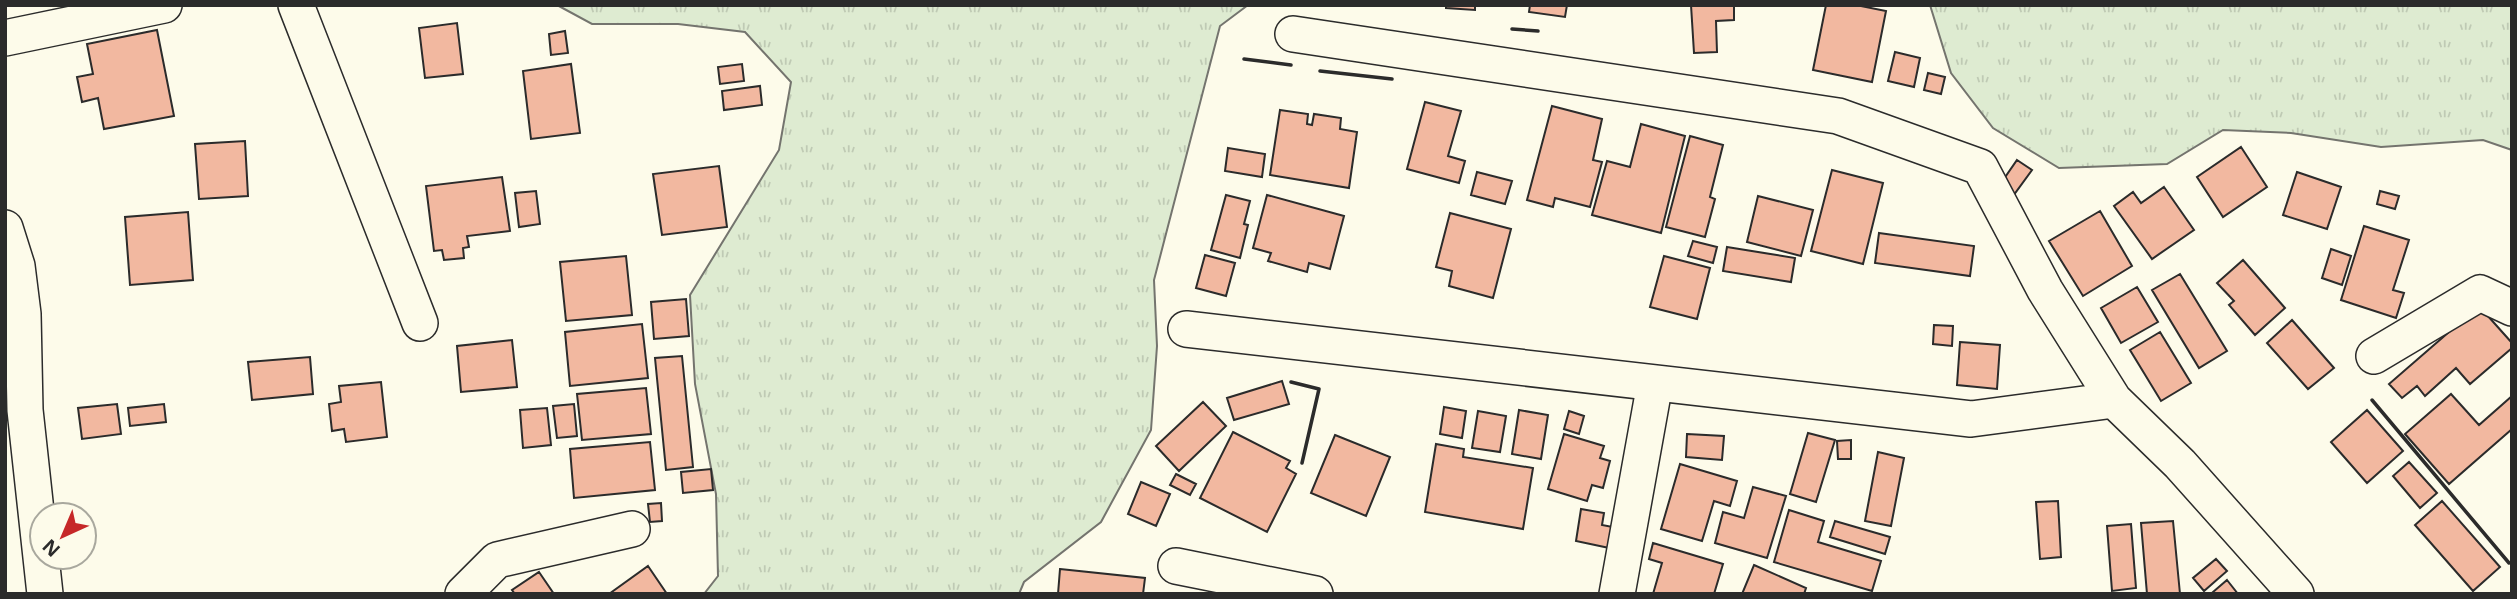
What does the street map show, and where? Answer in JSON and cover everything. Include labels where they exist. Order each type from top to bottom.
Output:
[{"type":"street","points":[[5,38],[164,5]]},
{"type":"street","points":[[296,5],[420,323]]},
{"type":"street","points":[[1293,34],[1838,116],[1980,167],[2045,290],[2114,400],[2180,464],[2296,594]]},
{"type":"street","points":[[5,228],[17,266],[23,314],[25,410],[46,594]]},
{"type":"street","points":[[2374,356],[2480,293],[2512,308]]},
{"type":"street","points":[[1186,329],[1971,419],[2114,400]]},
{"type":"street","points":[[1617,594],[1655,383]]},
{"type":"street","points":[[463,594],[497,560],[632,529]]},
{"type":"street","points":[[1176,566],[1315,594]]},
{"type":"green space","points":[[557,5],[1248,5],[1220,26],[1154,280],[1157,346],[1151,430],[1101,522],[1024,582],[1019,594],[704,594],[718,576],[716,494],[695,384],[690,295],[779,150],[791,82],[745,32],[678,24],[592,24]]},
{"type":"green space","points":[[1930,5],[2512,5],[2512,150],[2483,140],[2381,147],[2291,133],[2223,130],[2167,164],[2059,168],[1993,128],[1951,73]]},
{"type":"building","points":[[1446,5],[1475,5],[1475,10],[1446,8]]},
{"type":"building","points":[[1530,5],[1567,5],[1565,17],[1529,12]]},
{"type":"building","points":[[1691,5],[1734,5],[1734,20],[1716,21],[1717,52],[1694,53]]},
{"type":"building","points":[[1826,5],[1856,5],[1886,11],[1872,82],[1813,70]]},
{"type":"building","points":[[457,23],[463,74],[425,78],[419,28]]},
{"type":"building","points":[[157,30],[174,116],[104,129],[98,98],[82,102],[77,77],[93,74],[87,44]]},
{"type":"building","points":[[565,31],[568,53],[551,55],[549,34]]},
{"type":"building","points":[[1895,52],[1920,58],[1914,87],[1888,81]]},
{"type":"building","points":[[571,64],[580,133],[531,139],[523,71]]},
{"type":"building","points":[[742,64],[744,81],[720,84],[718,67]]},
{"type":"building","points":[[1928,73],[1945,77],[1941,94],[1924,90]]},
{"type":"building","points":[[760,86],[762,105],[724,110],[722,91]]},
{"type":"building","points":[[1425,102],[1461,111],[1448,156],[1465,161],[1459,183],[1407,169]]},
{"type":"building","points":[[1552,106],[1602,119],[1593,160],[1602,162],[1590,207],[1555,198],[1553,207],[1527,200]]},
{"type":"building","points":[[1280,110],[1308,114],[1307,124],[1312,125],[1314,114],[1341,118],[1340,129],[1357,132],[1349,188],[1270,175]]},
{"type":"building","points":[[1641,124],[1685,136],[1661,233],[1592,215],[1607,161],[1630,167]]},
{"type":"building","points":[[1690,136],[1723,145],[1710,197],[1715,199],[1705,237],[1666,227]]},
{"type":"building","points":[[245,141],[248,196],[199,199],[195,144]]},
{"type":"building","points":[[2241,147],[2267,187],[2223,217],[2197,177]]},
{"type":"building","points":[[1228,148],[1265,154],[1262,177],[1225,171]]},
{"type":"building","points":[[2017,160],[2032,170],[2013,196],[1999,186]]},
{"type":"building","points":[[719,166],[727,227],[662,235],[653,174]]},
{"type":"building","points":[[1832,170],[1883,183],[1863,264],[1811,251]]},
{"type":"building","points":[[1477,172],[1512,181],[1505,204],[1471,195]]},
{"type":"building","points":[[2297,172],[2341,187],[2327,229],[2283,215]]},
{"type":"building","points":[[502,177],[510,231],[467,236],[469,247],[463,248],[464,258],[444,260],[442,250],[434,251],[426,186]]},
{"type":"building","points":[[2164,187],[2194,230],[2152,259],[2114,206],[2133,192],[2141,203]]},
{"type":"building","points":[[536,191],[540,224],[519,227],[515,193]]},
{"type":"building","points":[[2380,191],[2399,196],[2395,209],[2377,204]]},
{"type":"building","points":[[1226,195],[1250,201],[1244,224],[1248,225],[1240,258],[1211,250]]},
{"type":"building","points":[[1267,195],[1344,216],[1330,269],[1309,263],[1307,272],[1268,261],[1271,253],[1253,248]]},
{"type":"building","points":[[1758,196],[1813,210],[1801,256],[1747,242]]},
{"type":"building","points":[[2100,211],[2132,266],[2083,296],[2049,241]]},
{"type":"building","points":[[188,212],[193,280],[130,285],[125,217]]},
{"type":"building","points":[[1450,213],[1511,229],[1493,298],[1449,286],[1452,271],[1436,267]]},
{"type":"building","points":[[2364,226],[2409,240],[2393,290],[2404,293],[2396,318],[2341,300]]},
{"type":"building","points":[[1879,233],[1974,246],[1970,276],[1875,263]]},
{"type":"building","points":[[1693,241],[1717,247],[1713,263],[1688,256]]},
{"type":"building","points":[[1727,247],[1795,258],[1791,282],[1723,271]]},
{"type":"building","points":[[2331,249],[2351,256],[2342,285],[2322,278]]},
{"type":"building","points":[[1205,255],[1235,263],[1226,296],[1196,288]]},
{"type":"building","points":[[626,256],[632,315],[566,321],[560,262]]},
{"type":"building","points":[[1664,256],[1710,268],[1697,319],[1650,307]]},
{"type":"building","points":[[2243,260],[2285,308],[2255,335],[2229,305],[2234,301],[2217,283]]},
{"type":"building","points":[[2180,274],[2227,351],[2199,368],[2152,290]]},
{"type":"building","points":[[2137,287],[2158,322],[2121,343],[2101,308]]},
{"type":"building","points":[[686,299],[689,336],[654,339],[651,302]]},
{"type":"building","points":[[2479,306],[2512,343],[2512,348],[2470,384],[2456,368],[2425,396],[2417,386],[2402,398],[2389,384]]},
{"type":"building","points":[[2292,320],[2334,368],[2308,389],[2267,343]]},
{"type":"building","points":[[642,324],[648,378],[570,386],[565,332]]},
{"type":"building","points":[[1934,325],[1953,326],[1952,346],[1933,344]]},
{"type":"building","points":[[2160,332],[2191,383],[2161,401],[2130,350]]},
{"type":"building","points":[[512,340],[517,387],[461,392],[457,346]]},
{"type":"building","points":[[1960,342],[2000,345],[1997,389],[1957,385]]},
{"type":"building","points":[[682,356],[693,467],[666,470],[655,358]]},
{"type":"building","points":[[310,357],[313,394],[252,400],[248,362]]},
{"type":"building","points":[[1282,381],[1289,404],[1234,420],[1227,398]]},
{"type":"building","points":[[381,382],[387,437],[346,442],[344,429],[332,431],[329,404],[341,402],[339,386]]},
{"type":"building","points":[[646,388],[651,434],[582,440],[577,394]]},
{"type":"building","points":[[2451,394],[2479,425],[2512,396],[2512,429],[2449,484],[2405,434]]},
{"type":"building","points":[[1203,402],[1226,426],[1179,471],[1156,446]]},
{"type":"building","points":[[117,404],[121,434],[82,439],[78,408]]},
{"type":"building","points":[[164,404],[166,422],[130,426],[128,408]]},
{"type":"building","points":[[574,404],[577,436],[557,438],[553,406]]},
{"type":"building","points":[[1444,407],[1466,411],[1462,438],[1440,434]]},
{"type":"building","points":[[547,408],[551,445],[523,448],[520,410]]},
{"type":"building","points":[[1519,410],[1548,415],[1541,459],[1512,454]]},
{"type":"building","points":[[2367,410],[2403,451],[2367,483],[2331,442]]},
{"type":"building","points":[[1478,411],[1506,416],[1500,452],[1472,448]]},
{"type":"building","points":[[1569,411],[1584,416],[1579,434],[1564,429]]},
{"type":"building","points":[[1233,432],[1290,461],[1286,468],[1296,474],[1267,532],[1200,498]]},
{"type":"building","points":[[1808,433],[1835,440],[1816,502],[1790,494]]},
{"type":"building","points":[[1564,434],[1604,446],[1600,458],[1610,461],[1603,488],[1592,485],[1587,501],[1548,489]]},
{"type":"building","points":[[1687,434],[1724,436],[1722,460],[1686,457]]},
{"type":"building","points":[[1335,435],[1390,457],[1366,516],[1311,493]]},
{"type":"building","points":[[1851,440],[1851,459],[1838,459],[1837,441]]},
{"type":"building","points":[[650,442],[655,490],[574,498],[570,449]]},
{"type":"building","points":[[1436,444],[1464,449],[1463,457],[1533,468],[1523,529],[1425,512]]},
{"type":"building","points":[[1878,452],[1904,458],[1891,526],[1865,521]]},
{"type":"building","points":[[2409,462],[2437,493],[2420,508],[2393,476]]},
{"type":"building","points":[[1680,464],[1737,481],[1730,506],[1714,501],[1702,541],[1661,529]]},
{"type":"building","points":[[711,469],[713,490],[683,493],[681,472]]},
{"type":"building","points":[[1176,474],[1196,484],[1190,495],[1170,485]]},
{"type":"building","points":[[1141,482],[1170,494],[1156,526],[1128,514]]},
{"type":"building","points":[[1753,487],[1786,496],[1767,558],[1715,543],[1723,512],[1744,518]]},
{"type":"building","points":[[2058,501],[2061,557],[2040,559],[2036,502]]},
{"type":"building","points":[[2442,501],[2500,567],[2473,591],[2415,525]]},
{"type":"building","points":[[661,503],[662,521],[650,522],[648,504]]},
{"type":"building","points":[[1581,509],[1604,513],[1602,525],[1618,528],[1614,549],[1576,541]]},
{"type":"building","points":[[1789,510],[1824,521],[1818,542],[1881,561],[1872,591],[1774,562]]},
{"type":"building","points":[[1835,521],[1890,537],[1885,554],[1830,537]]},
{"type":"building","points":[[2173,521],[2180,594],[2147,594],[2141,523]]},
{"type":"building","points":[[2131,524],[2136,588],[2112,591],[2107,526]]},
{"type":"building","points":[[1653,543],[1723,564],[1714,594],[1653,594],[1662,563],[1649,559]]},
{"type":"building","points":[[2216,559],[2227,571],[2204,591],[2193,578]]},
{"type":"building","points":[[1754,565],[1806,588],[1804,594],[1742,594]]},
{"type":"building","points":[[648,566],[667,594],[609,594]]},
{"type":"building","points":[[1060,569],[1145,578],[1143,594],[1058,594]]},
{"type":"building","points":[[539,572],[554,594],[515,594],[512,590]]},
{"type":"building","points":[[2227,580],[2238,594],[2213,592]]},
{"type":"wall","points":[[1512,29],[1538,31]]},
{"type":"wall","points":[[1244,59],[1291,65]]},
{"type":"wall","points":[[1320,71],[1392,79]]},
{"type":"wall","points":[[1291,382],[1319,389],[1302,463]]},
{"type":"wall","points":[[2372,400],[2509,563]]}]
